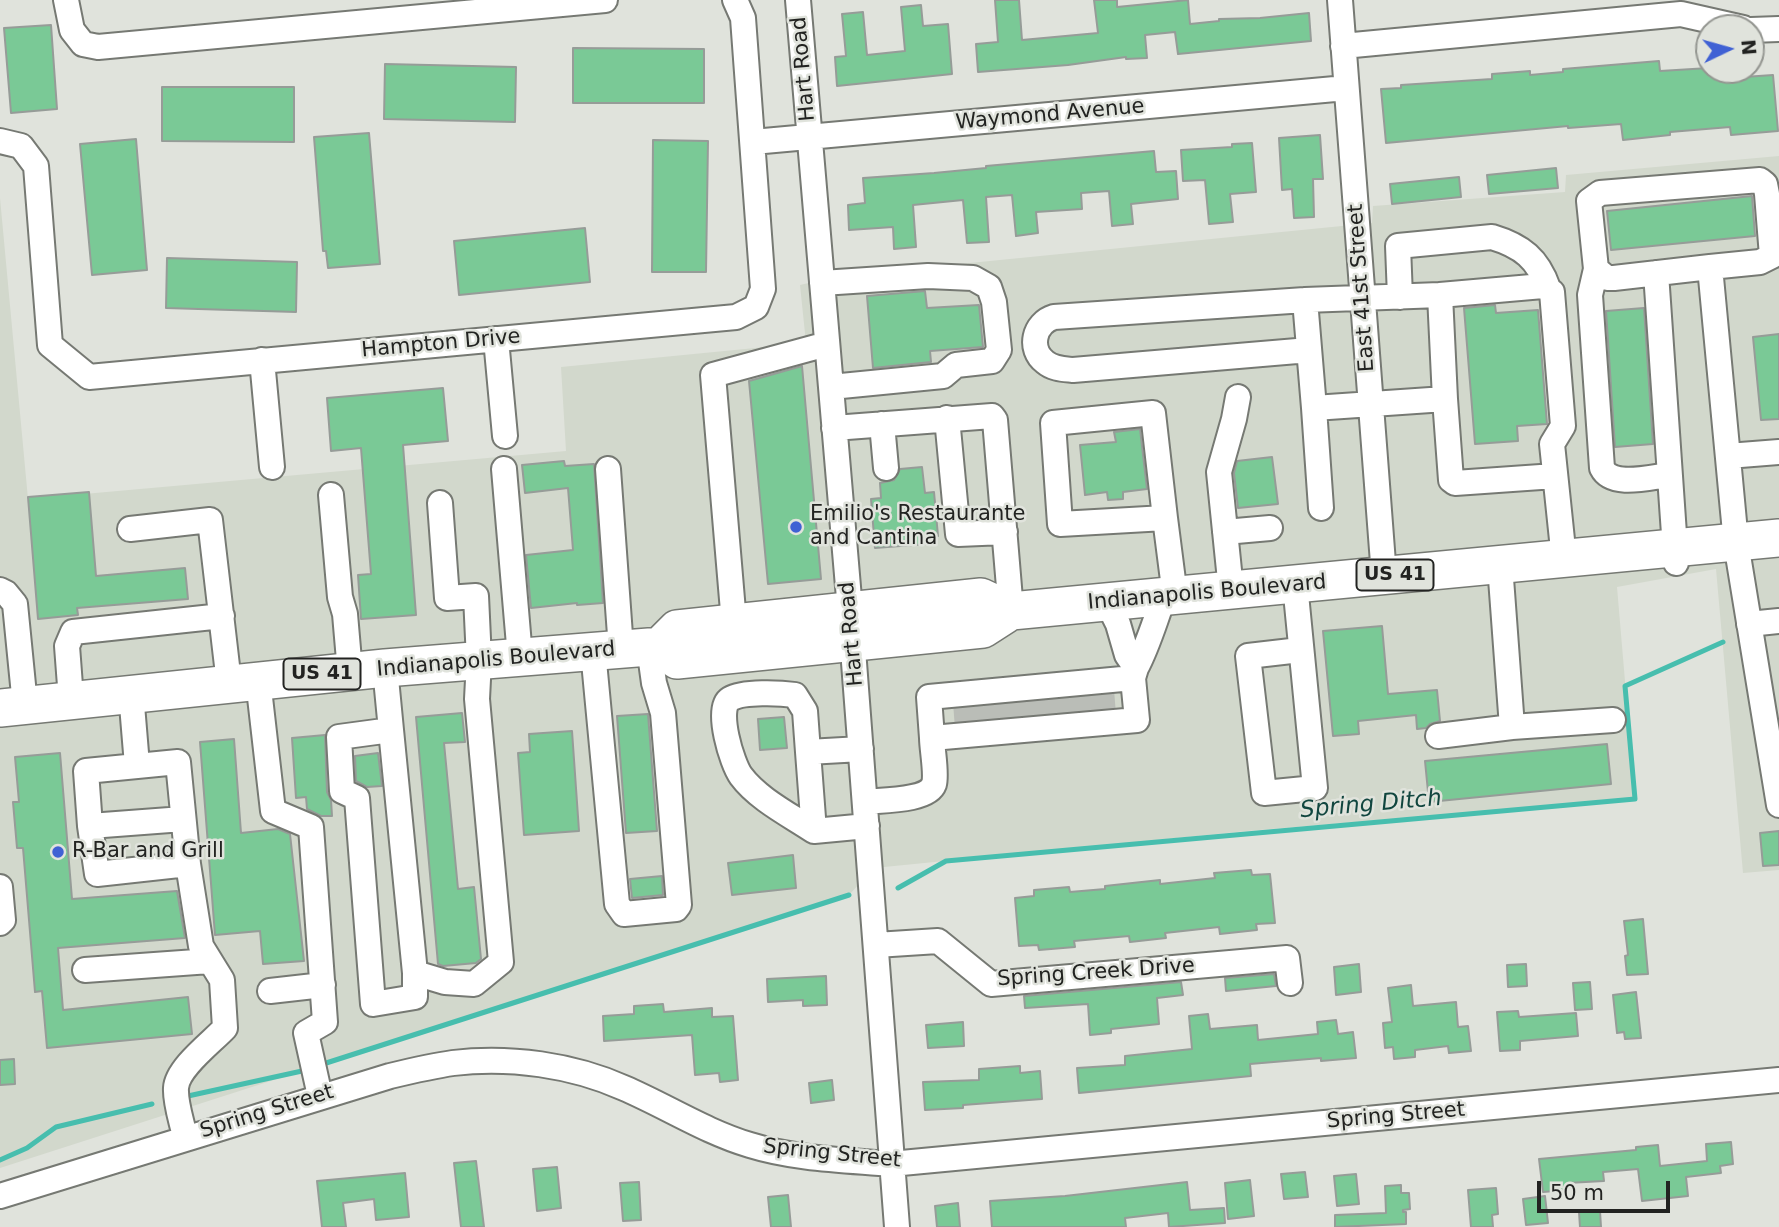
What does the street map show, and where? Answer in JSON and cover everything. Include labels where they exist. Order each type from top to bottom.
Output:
[{"type":"highway","name":"Indianapolis Boulevard","points":[[630,649],[677,629],[734,623],[983,629],[1011,611],[1564,559],[1675,556],[1736,542],[1779,538]]},
{"type":"highway","name":"Indianapolis Boulevard","points":[[13,706],[368,670],[630,649],[677,660],[851,626]]},
{"type":"street","points":[[60,1],[72,30],[83,44],[98,47],[605,0]]},
{"type":"street","name":"Hampton Drive","points":[[0,141],[21,146],[36,166],[50,345],[89,377],[736,317],[756,307],[763,289],[743,18],[735,0]]},
{"type":"street","name":"Hart Road","points":[[798,0],[861,749],[897,1227]]},
{"type":"street","name":"East 41st Street","points":[[1340,0],[1384,576]]},
{"type":"street","points":[[1343,46],[1681,14],[1695,17]]},
{"type":"street","name":"Waymond Avenue","points":[[753,142],[1346,88]]},
{"type":"street","points":[[1596,269],[1607,278],[1760,262],[1772,256],[1765,184],[1760,180],[1600,193],[1589,201],[1596,269],[1591,284],[1590,307],[1602,468],[1605,475],[1620,479],[1669,475]]},
{"type":"street","points":[[1400,297],[1398,246],[1492,237],[1527,254],[1542,269],[1552,292],[1555,309],[1563,426],[1552,444],[1564,559]]},
{"type":"street","points":[[1710,267],[1736,542],[1779,805]]},
{"type":"street","points":[[1656,273],[1675,556]]},
{"type":"street","points":[[822,283],[928,276],[973,278],[989,287],[994,302],[999,350],[992,361],[956,365],[943,376],[831,387]]},
{"type":"street","points":[[1310,350],[1073,370],[1055,368],[1044,361],[1036,349],[1037,331],[1047,319],[1054,317],[1305,300],[1440,295],[1543,286],[1548,288]]},
{"type":"street","points":[[1440,295],[1451,480],[1455,483],[1555,476]]},
{"type":"street","points":[[1305,300],[1321,508]]},
{"type":"street","points":[[496,339],[505,436]]},
{"type":"street","points":[[734,623],[713,374],[827,344]]},
{"type":"street","points":[[262,360],[272,467]]},
{"type":"street","points":[[1231,590],[1219,472],[1238,397]]},
{"type":"street","points":[[1314,408],[1445,399]]},
{"type":"street","points":[[1135,673],[1146,640],[1169,596],[1165,518],[1153,413],[1053,423],[1060,524],[1165,518]]},
{"type":"street","points":[[834,429],[989,415],[995,420],[1011,611]]},
{"type":"street","points":[[947,418],[958,534],[1005,531]]},
{"type":"street","points":[[882,424],[886,468]]},
{"type":"street","points":[[1728,456],[1779,452]]},
{"type":"street","points":[[504,469],[520,657]]},
{"type":"street","points":[[608,469],[630,649],[617,904],[624,914],[676,909],[679,905],[663,713],[654,683],[630,649]]},
{"type":"street","points":[[331,495],[340,597],[391,730],[415,973],[415,997],[373,1004],[356,798],[342,791],[339,737],[391,730]]},
{"type":"street","points":[[415,973],[445,982],[474,984],[500,962],[477,699],[479,660],[476,596],[447,598],[440,503]]},
{"type":"street","points":[[130,530],[210,520],[222,616],[244,682],[273,811],[311,827],[326,1021],[306,1033],[320,1096]]},
{"type":"street","points":[[1225,532],[1270,528]]},
{"type":"street","points":[[1500,565],[1512,727]]},
{"type":"street","points":[[1295,584],[1315,788],[1264,793],[1248,656],[1300,650]]},
{"type":"street","points":[[0,590],[15,604],[9,637],[13,706]]},
{"type":"street","points":[[932,738],[1036,725],[1137,720],[1135,673],[1121,631],[1107,602]]},
{"type":"street","points":[[71,699],[67,646],[73,632],[222,616]]},
{"type":"street","points":[[1749,624],[1779,621]]},
{"type":"street","points":[[814,831],[928,793],[934,783],[929,697],[1033,692],[1135,673]]},
{"type":"street","points":[[131,693],[137,765]]},
{"type":"street","points":[[784,693],[795,695],[805,711],[814,831],[759,794],[740,775],[725,732],[727,703],[730,699],[784,693]]},
{"type":"street","points":[[1438,736],[1512,727],[1613,720]]},
{"type":"street","points":[[808,752],[861,749]]},
{"type":"street","points":[[185,1137],[176,1091],[177,1081],[182,1071],[225,1028],[222,980],[201,946],[188,864],[178,762],[86,771],[97,874],[188,864]]},
{"type":"street","points":[[90,826],[183,819]]},
{"type":"street","points":[[0,887],[3,920],[0,923]]},
{"type":"street","name":"Spring Creek Drive","points":[[876,945],[938,941],[991,984],[1287,958],[1290,983]]},
{"type":"street","points":[[85,970],[210,961]]},
{"type":"street","points":[[270,991],[323,985]]},
{"type":"street","name":"Spring Street","points":[[0,1196],[320,1096],[390,1076],[454,1063],[529,1063],[572,1071],[622,1087],[726,1137],[750,1145],[802,1155],[891,1164],[1779,1080]]},
{"type":"shaded area","points":[[1779,156],[1779,870],[1743,873],[1716,569],[1617,587],[1635,799],[1247,831],[874,868],[849,895],[0,1168],[0,198],[28,499],[566,451],[561,367],[806,343],[800,285],[839,276],[1372,223],[1373,206],[1565,192],[1566,175]]},
{"type":"building","points":[[995,0],[1019,0],[1022,40],[1098,33],[1094,0],[1117,0],[1117,7],[1188,0],[1190,24],[1219,19],[1309,13],[1311,41],[1178,54],[1175,32],[1145,35],[1147,58],[1126,57],[1068,65],[978,72],[976,44],[998,42]]},
{"type":"building","points":[[921,5],[923,26],[948,24],[952,74],[837,86],[835,57],[846,56],[842,14],[863,12],[867,55],[905,51],[901,7]]},
{"type":"building","points":[[51,25],[57,109],[11,113],[4,28]]},
{"type":"building","points":[[573,48],[704,49],[704,103],[573,103]]},
{"type":"building","points":[[1659,61],[1660,71],[1695,69],[1695,84],[1765,84],[1765,76],[1773,75],[1778,131],[1731,135],[1730,127],[1670,132],[1670,135],[1623,140],[1621,124],[1568,126],[1386,143],[1381,89],[1401,88],[1401,85],[1492,79],[1492,74],[1563,72],[1563,69]]},
{"type":"building","points":[[385,64],[516,67],[515,122],[384,119]]},
{"type":"building","points":[[162,87],[294,87],[294,142],[162,141]]},
{"type":"building","points":[[369,133],[380,264],[328,268],[326,251],[323,251],[314,137]]},
{"type":"building","points":[[1320,135],[1323,179],[1313,179],[1314,217],[1294,218],[1292,189],[1282,190],[1279,138]]},
{"type":"building","points":[[136,139],[147,270],[92,275],[80,144]]},
{"type":"building","points":[[653,140],[708,141],[706,272],[652,272]]},
{"type":"building","points":[[1252,143],[1256,192],[1230,194],[1233,222],[1209,224],[1205,180],[1183,181],[1181,150]]},
{"type":"building","points":[[1154,151],[1156,172],[1176,171],[1178,199],[1131,204],[1133,224],[1112,226],[1109,191],[1081,193],[1082,209],[1036,212],[1038,233],[1016,236],[1012,195],[986,197],[989,242],[967,243],[963,200],[913,205],[916,247],[894,249],[893,227],[849,230],[848,205],[865,203],[863,178]]},
{"type":"building","points":[[1556,168],[1558,188],[1489,194],[1487,175]]},
{"type":"building","points":[[1459,177],[1461,197],[1392,204],[1390,184]]},
{"type":"building","points":[[1752,196],[1755,236],[1611,250],[1607,211]]},
{"type":"building","points":[[585,228],[590,282],[459,295],[454,241]]},
{"type":"building","points":[[167,258],[297,262],[296,312],[166,308]]},
{"type":"building","points":[[925,291],[927,308],[979,305],[983,347],[930,351],[931,362],[873,368],[867,296]]},
{"type":"building","points":[[1495,305],[1496,313],[1538,310],[1547,424],[1517,426],[1518,441],[1475,444],[1464,308]]},
{"type":"building","points":[[1644,308],[1653,444],[1615,447],[1606,311]]},
{"type":"building","points":[[1779,334],[1779,419],[1761,420],[1753,337]]},
{"type":"building","points":[[802,366],[821,579],[768,584],[749,381]]},
{"type":"building","points":[[443,388],[448,441],[403,445],[416,615],[361,619],[358,575],[371,574],[361,448],[331,451],[327,398]]},
{"type":"building","points":[[1140,429],[1147,489],[1123,492],[1123,499],[1108,500],[1107,492],[1085,495],[1080,445],[1116,442],[1114,432]]},
{"type":"building","points":[[1272,457],[1278,504],[1238,508],[1234,473],[1237,461]]},
{"type":"building","points":[[564,461],[565,466],[594,464],[603,603],[531,608],[526,555],[573,550],[568,488],[525,493],[522,465]]},
{"type":"building","points":[[922,467],[925,493],[934,492],[938,536],[925,537],[926,544],[875,548],[871,499],[881,498],[880,483],[894,480],[900,469]]},
{"type":"building","points":[[89,492],[96,576],[185,568],[188,599],[77,608],[78,615],[38,619],[28,497]]},
{"type":"building","points":[[1382,626],[1388,694],[1437,690],[1440,721],[1417,729],[1416,715],[1358,721],[1359,734],[1333,736],[1323,631]]},
{"type":"building","points":[[462,713],[465,742],[444,743],[458,889],[474,887],[481,959],[476,963],[443,966],[438,964],[416,717]]},
{"type":"building","points":[[648,714],[657,831],[626,833],[617,716]]},
{"type":"building","points":[[784,717],[787,748],[760,750],[758,719]]},
{"type":"building","points":[[572,731],[579,831],[524,835],[518,753],[530,752],[529,734]]},
{"type":"building","points":[[325,735],[327,792],[331,800],[332,816],[321,816],[307,809],[306,797],[296,798],[292,738]]},
{"type":"building","points":[[234,739],[241,833],[278,829],[290,834],[304,961],[263,964],[260,931],[215,935],[200,742]]},
{"type":"building","points":[[1607,744],[1611,784],[1429,802],[1425,761]]},
{"type":"building","points":[[60,753],[72,899],[177,891],[185,938],[58,948],[63,1010],[188,997],[192,1034],[47,1048],[42,991],[35,992],[23,848],[17,848],[13,802],[19,802],[15,757]]},
{"type":"building","points":[[378,753],[382,786],[367,787],[356,781],[355,756]]},
{"type":"building","points":[[1779,831],[1779,865],[1763,866],[1760,833]]},
{"type":"building","points":[[793,855],[796,888],[732,895],[728,863]]},
{"type":"building","points":[[1251,870],[1252,875],[1270,874],[1275,923],[1256,924],[1257,930],[1220,934],[1219,927],[1165,933],[1166,938],[1130,942],[1129,936],[1074,941],[1075,947],[1039,950],[1038,945],[1019,946],[1015,898],[1034,896],[1034,890],[1069,887],[1070,892],[1160,880],[1160,884],[1215,878],[1214,873]]},
{"type":"building","points":[[662,876],[663,895],[632,898],[630,879]]},
{"type":"building","points":[[1643,919],[1648,974],[1627,975],[1625,956],[1628,955],[1624,921]]},
{"type":"building","points":[[1359,964],[1361,992],[1336,995],[1334,967]]},
{"type":"building","points":[[1526,964],[1527,986],[1508,987],[1507,965]]},
{"type":"building","points":[[1274,974],[1276,986],[1226,991],[1225,978]]},
{"type":"building","points":[[826,976],[827,1005],[803,1006],[803,1000],[768,1002],[767,979]]},
{"type":"building","points":[[1181,982],[1183,995],[1157,998],[1159,1024],[1111,1029],[1111,1033],[1090,1035],[1088,1004],[1025,1008],[1024,996]]},
{"type":"building","points":[[1590,982],[1592,1009],[1575,1010],[1573,983]]},
{"type":"building","points":[[1411,985],[1413,1006],[1456,1002],[1458,1027],[1468,1026],[1471,1051],[1449,1053],[1448,1046],[1415,1050],[1415,1057],[1394,1059],[1393,1047],[1385,1048],[1383,1023],[1392,1022],[1388,988]]},
{"type":"building","points":[[1636,992],[1641,1038],[1625,1039],[1624,1032],[1617,1033],[1613,995]]},
{"type":"building","points":[[663,1004],[664,1012],[712,1008],[712,1017],[733,1016],[738,1080],[720,1082],[719,1073],[695,1075],[692,1035],[604,1041],[603,1016],[634,1014],[634,1006]]},
{"type":"building","points":[[1518,1011],[1519,1017],[1576,1013],[1578,1036],[1520,1041],[1520,1050],[1500,1051],[1497,1012]]},
{"type":"building","points":[[1208,1014],[1210,1029],[1257,1025],[1258,1040],[1318,1034],[1317,1022],[1336,1020],[1338,1034],[1353,1032],[1356,1058],[1250,1064],[1251,1076],[1079,1093],[1077,1068],[1125,1065],[1125,1056],[1192,1049],[1189,1016]]},
{"type":"building","points":[[963,1022],[964,1046],[928,1048],[926,1025]]},
{"type":"building","points":[[14,1059],[15,1084],[0,1085],[0,1060]]},
{"type":"building","points":[[1020,1066],[1020,1073],[1040,1071],[1042,1099],[925,1110],[923,1082],[979,1080],[979,1069]]},
{"type":"building","points":[[832,1080],[834,1100],[811,1103],[809,1083]]},
{"type":"building","points":[[1731,1142],[1733,1164],[1720,1166],[1721,1173],[1686,1177],[1688,1196],[1642,1201],[1638,1169],[1603,1172],[1604,1181],[1567,1183],[1567,1190],[1543,1192],[1539,1159],[1636,1150],[1636,1147],[1658,1145],[1660,1166],[1707,1161],[1706,1144]]},
{"type":"building","points":[[476,1161],[484,1227],[461,1227],[454,1163]]},
{"type":"building","points":[[557,1167],[561,1208],[537,1211],[533,1169]]},
{"type":"building","points":[[1305,1172],[1308,1197],[1284,1199],[1281,1174]]},
{"type":"building","points":[[405,1173],[409,1217],[376,1220],[374,1199],[343,1203],[346,1227],[322,1227],[317,1181]]},
{"type":"building","points":[[1356,1174],[1359,1204],[1337,1206],[1334,1176]]},
{"type":"building","points":[[1250,1180],[1254,1216],[1228,1219],[1225,1183]]},
{"type":"building","points":[[639,1182],[641,1220],[623,1221],[620,1183]]},
{"type":"building","points":[[1187,1182],[1190,1210],[1224,1208],[1225,1223],[1169,1227],[1168,1213],[1125,1218],[1126,1227],[992,1227],[990,1201],[1065,1196]]},
{"type":"building","points":[[1401,1185],[1401,1193],[1409,1193],[1410,1209],[1403,1210],[1406,1212],[1406,1224],[1335,1227],[1335,1215],[1386,1213],[1385,1186]]},
{"type":"building","points":[[1496,1188],[1498,1214],[1492,1215],[1493,1227],[1471,1227],[1468,1190]]},
{"type":"building","points":[[788,1195],[791,1227],[771,1227],[768,1197]]},
{"type":"building","points":[[1545,1196],[1548,1223],[1526,1225],[1523,1199]]},
{"type":"building","points":[[958,1203],[960,1227],[937,1227],[935,1206]]},
{"type":"building","points":[[1600,1211],[1601,1227],[1580,1227],[1579,1212]]},
{"type":"waterway","name":"Spring Ditch","points":[[898,888],[946,861],[1635,799],[1625,686],[1723,642]]},
{"type":"waterway","points":[[320,1065],[849,895]]},
{"type":"waterway","points":[[188,1096],[302,1071]]},
{"type":"waterway","points":[[0,1160],[27,1148],[56,1127],[152,1104]]},
{"type":"tunnel","points":[[1102,690],[1104,715]]},
{"type":"tunnel","points":[[1079,692],[1081,717]]},
{"type":"tunnel","points":[[1056,694],[1058,719]]},
{"type":"tunnel","points":[[1034,696],[1036,721]]},
{"type":"tunnel","points":[[1011,698],[1013,724]]},
{"type":"tunnel","points":[[988,701],[990,726]]},
{"type":"tunnel","points":[[965,702],[967,728]]},
{"type":"place","name":"Emilio's Restaurante and Cantina","points":[[796,527]]},
{"type":"place","name":"R-Bar and Grill","points":[[58,852]]}]
